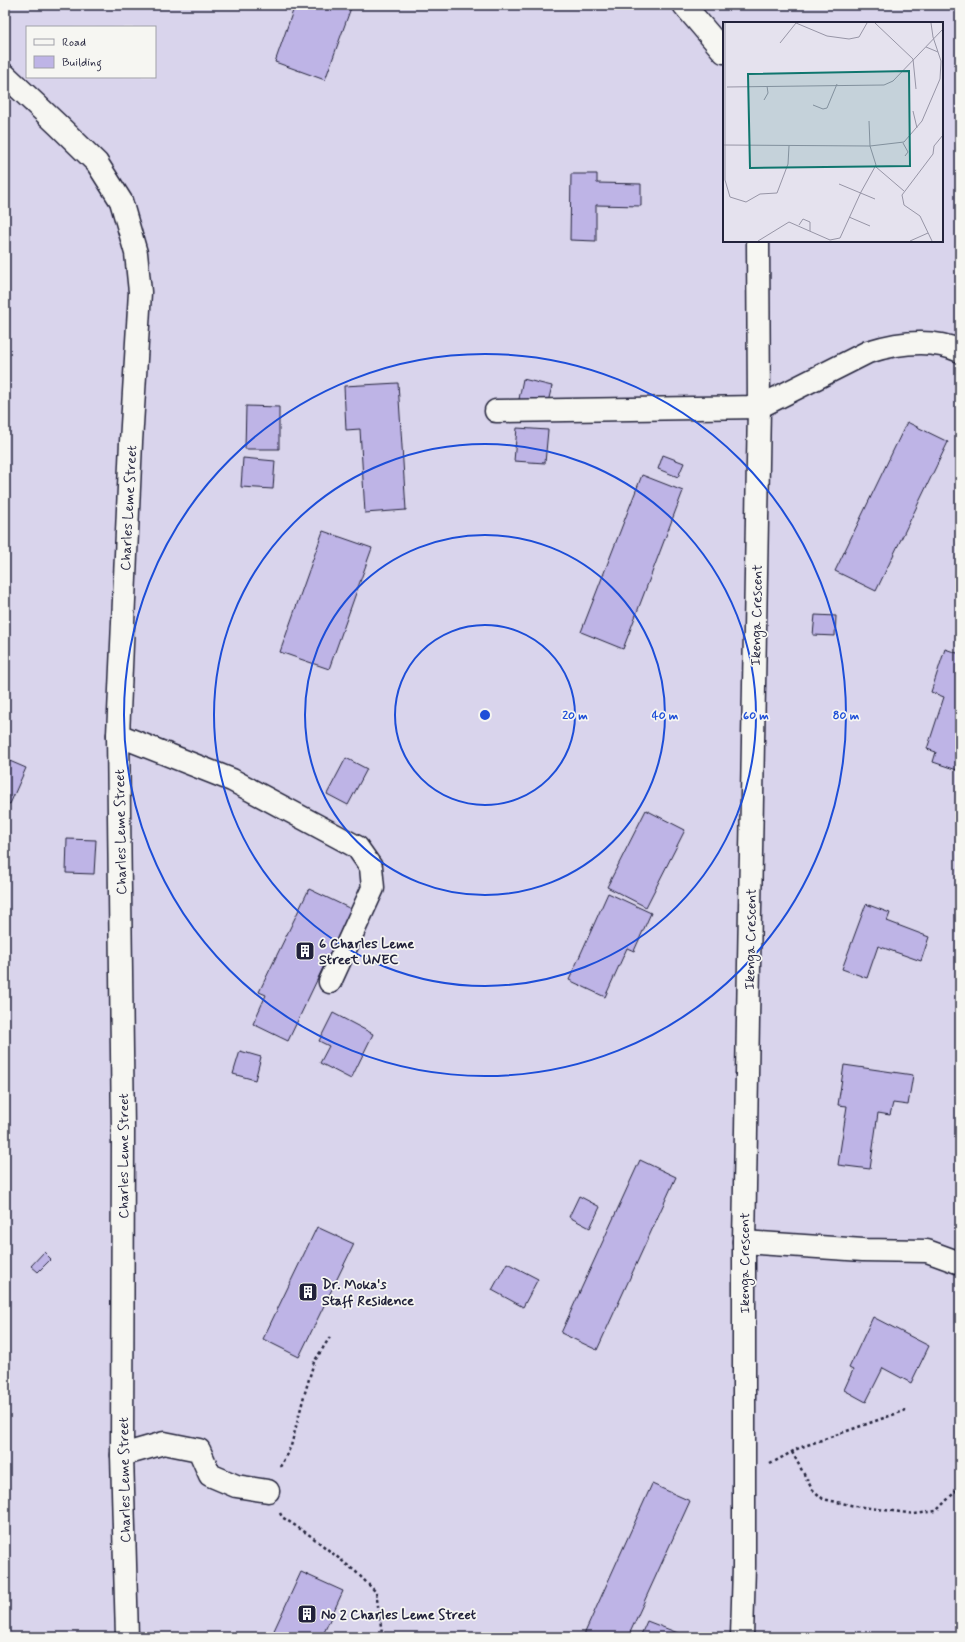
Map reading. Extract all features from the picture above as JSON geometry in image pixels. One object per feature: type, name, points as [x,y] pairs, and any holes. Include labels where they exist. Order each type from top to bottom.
[{"type":"street","points":[[684,5],[723,51]]},
{"type":"street","name":"Charles Leme Street","points":[[5,76],[97,163],[121,201],[136,253],[140,292],[131,442],[118,735],[123,1131],[122,1455],[127,1637]]},
{"type":"street","name":"Ikenga Crescent","points":[[742,1637],[744,1242],[759,407],[758,242]]},
{"type":"street","points":[[496,411],[759,407],[868,352],[887,346],[925,343],[950,346],[960,351]]},
{"type":"street","points":[[118,735],[232,780],[357,847],[371,867],[373,888],[330,982]]},
{"type":"street","points":[[744,1242],[862,1250],[927,1251],[960,1263]]},
{"type":"street","points":[[122,1455],[164,1443],[199,1450],[210,1475],[236,1486],[268,1490]]},
{"type":"path","points":[[330,1337],[314,1362],[291,1446],[268,1490],[282,1517],[311,1536],[356,1572],[376,1592],[382,1633],[368,1637]]},
{"type":"path","points":[[744,1478],[799,1448],[909,1409]]},
{"type":"path","points":[[792,1452],[812,1489],[823,1499],[855,1506],[915,1514],[936,1511],[957,1490],[960,1470]]},
{"type":"shaded area","points":[[5,5],[960,5],[960,1637],[5,1637]]},
{"type":"building","points":[[295,5],[352,5],[325,80],[275,62]]},
{"type":"building","points":[[5,133],[10,135],[5,146]]},
{"type":"building","points":[[571,174],[597,174],[597,183],[641,184],[641,206],[596,205],[596,241],[570,240]]},
{"type":"building","points":[[523,379],[552,386],[547,406],[519,399]]},
{"type":"building","points":[[398,383],[406,510],[365,513],[360,429],[346,430],[344,386]]},
{"type":"building","points":[[246,406],[279,407],[279,449],[245,449]]},
{"type":"building","points":[[907,422],[948,442],[876,591],[835,571]]},
{"type":"building","points":[[517,428],[548,430],[545,463],[514,461]]},
{"type":"building","points":[[663,455],[684,463],[678,477],[658,469]]},
{"type":"building","points":[[243,458],[275,461],[273,489],[241,487]]},
{"type":"building","points":[[642,475],[683,491],[623,649],[581,632]]},
{"type":"building","points":[[323,531],[372,548],[329,669],[280,652]]},
{"type":"building","points":[[815,615],[836,616],[835,636],[813,635]]},
{"type":"building","points":[[945,649],[960,654],[960,771],[933,762],[936,752],[927,749],[944,697],[931,692]]},
{"type":"building","points":[[346,758],[367,769],[348,805],[327,794]]},
{"type":"building","points":[[5,759],[26,768],[10,804],[5,802]]},
{"type":"building","points":[[646,810],[685,830],[646,907],[607,887]]},
{"type":"building","points":[[67,839],[96,840],[94,874],[66,873]]},
{"type":"building","name":"6 Charles Leme Street UNEC","points":[[309,889],[351,909],[288,1041],[253,1024],[266,995],[259,992]]},
{"type":"building","points":[[608,893],[651,913],[634,951],[627,948],[605,997],[569,980]]},
{"type":"building","points":[[866,904],[890,913],[887,921],[929,937],[921,961],[878,946],[867,978],[842,969]]},
{"type":"building","points":[[333,1013],[373,1034],[351,1079],[320,1063],[329,1046],[319,1041]]},
{"type":"building","points":[[240,1051],[261,1057],[255,1080],[233,1074]]},
{"type":"building","points":[[844,1065],[913,1075],[908,1105],[893,1103],[890,1115],[878,1113],[870,1169],[838,1165],[847,1106],[838,1105]]},
{"type":"building","points":[[640,1160],[676,1177],[597,1350],[561,1333]]},
{"type":"building","points":[[579,1196],[600,1207],[590,1228],[569,1217]]},
{"type":"building","name":"Dr. Moka's Staff Residence","points":[[317,1227],[354,1244],[299,1357],[263,1339]]},
{"type":"building","points":[[44,1252],[51,1259],[38,1272],[31,1266]]},
{"type":"building","points":[[507,1263],[538,1279],[523,1307],[492,1290]]},
{"type":"building","points":[[873,1317],[929,1346],[911,1383],[883,1368],[866,1402],[844,1390],[853,1370],[849,1368]]},
{"type":"building","points":[[652,1484],[690,1501],[628,1637],[583,1637]]},
{"type":"building","name":"No 2 Charles Leme Street","points":[[301,1572],[343,1591],[322,1637],[271,1637]]},
{"type":"building","points":[[647,1621],[678,1633],[677,1637],[640,1637]]},
{"type":"place","name":"6 Charles Leme Street UNEC","points":[[305,951]]},
{"type":"place","name":"Dr. Moka's Staff Residence","points":[[308,1292]]},
{"type":"place","name":"No 2 Charles Leme Street","points":[[307,1614]]}]
